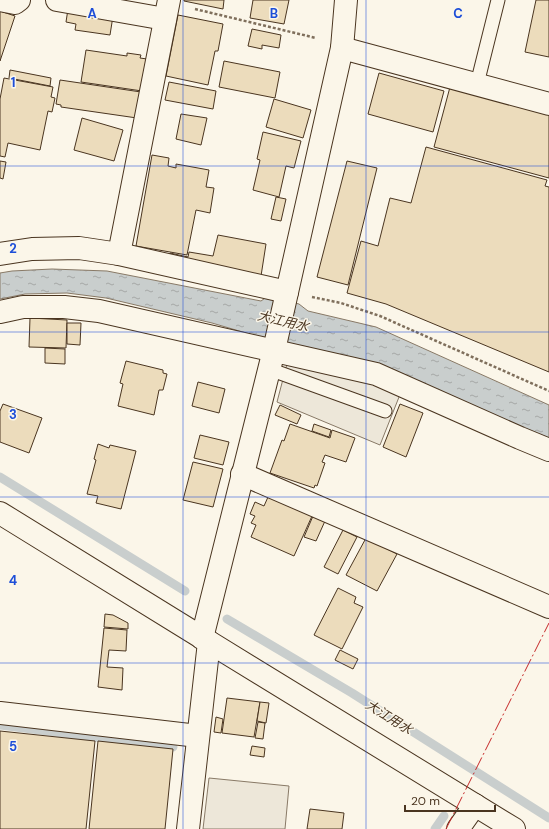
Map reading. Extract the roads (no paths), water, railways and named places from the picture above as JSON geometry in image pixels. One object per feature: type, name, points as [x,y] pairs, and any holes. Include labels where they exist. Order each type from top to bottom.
[{"type":"street","points":[[0,0],[15,4],[19,0]]},
{"type":"street","points":[[57,0],[168,7],[119,254]]},
{"type":"street","points":[[188,829],[198,736],[205,640],[242,474],[273,354],[342,48],[346,0]]},
{"type":"street","points":[[342,48],[549,104]]},
{"type":"street","points":[[0,254],[32,249],[78,248],[119,254],[286,295]]},
{"type":"street","points":[[0,312],[23,307],[64,307],[99,311],[273,354],[376,374],[549,450]]},
{"type":"street","points":[[242,474],[549,607]]},
{"type":"street","points":[[0,513],[514,829]]},
{"type":"street","points":[[0,713],[198,736]]},
{"type":"street","points":[[458,829],[475,805]]},
{"type":"lane","points":[[477,84],[498,0]]},
{"type":"lane","points":[[273,354],[385,411]]},
{"type":"water","points":[[52,269],[107,271],[261,301],[268,296],[299,304],[308,311],[376,327],[549,405],[549,442],[280,343],[212,323],[106,298],[67,293],[25,294],[0,299],[0,273]]},
{"type":"waterway","name":"大江用水","points":[[0,477],[185,591]]},
{"type":"waterway","name":"大江用水","points":[[227,619],[352,693],[549,818]]},
{"type":"waterway","points":[[0,725],[173,747]]},
{"type":"waterway","points":[[435,829],[444,816]]}]
